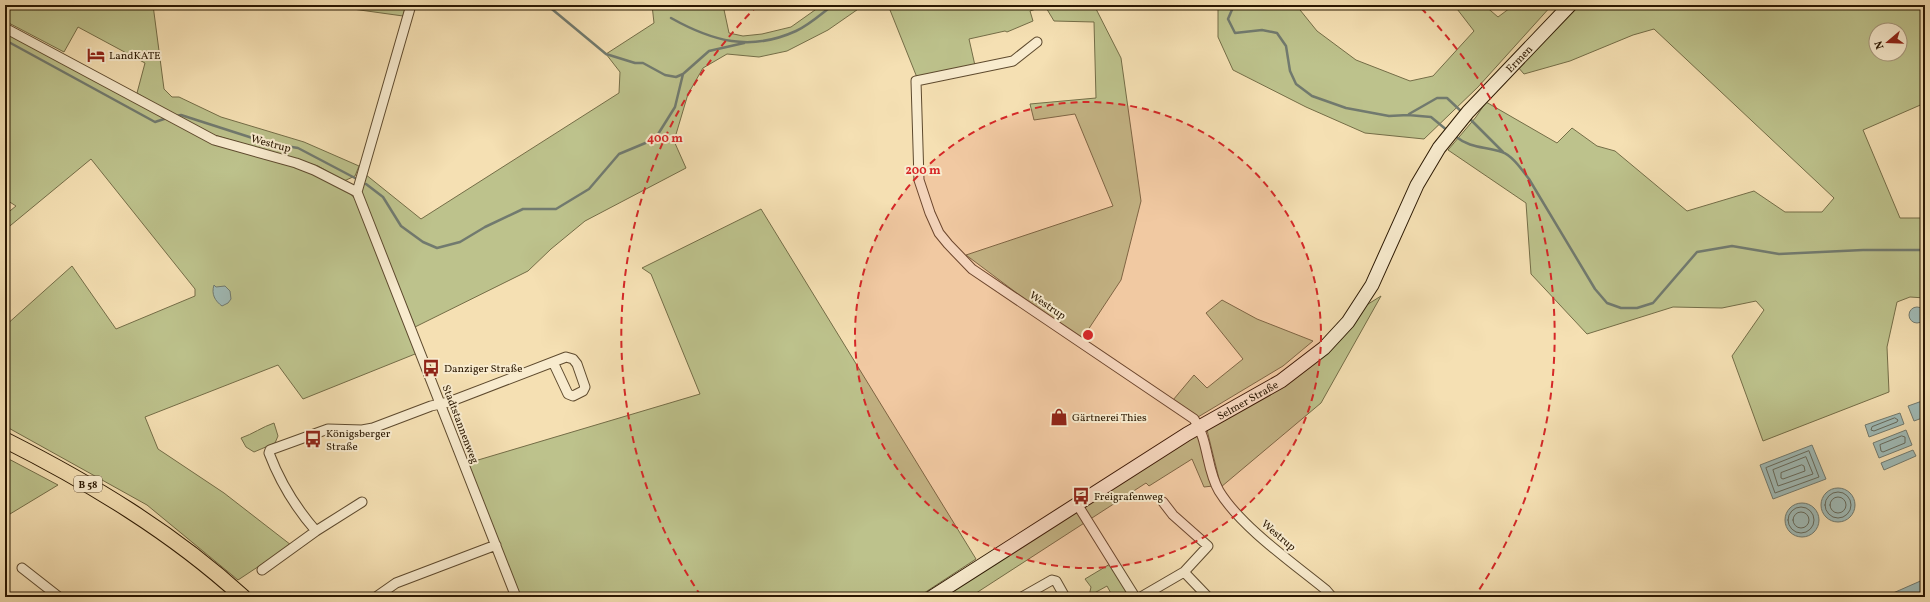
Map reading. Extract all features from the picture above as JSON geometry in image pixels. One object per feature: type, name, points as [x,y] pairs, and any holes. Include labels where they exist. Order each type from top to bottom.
[{"type":"main road","name":"Ermen","points":[[1466,114],[1570,5]]},
{"type":"main road","name":"Selmer Straße","points":[[932,597],[1199,427],[1269,388],[1296,371],[1324,348],[1348,322],[1372,286],[1418,185],[1445,139],[1466,114]]},
{"type":"main road","name":"B 58","points":[[5,440],[61,468],[125,507],[200,560],[243,597]]},
{"type":"street","points":[[357,192],[411,5]]},
{"type":"street","name":"Westrup","points":[[5,28],[214,140],[296,162],[357,192]]},
{"type":"street","name":"Westrup","points":[[1037,42],[1014,61],[916,81],[919,180],[930,214],[939,233],[972,269],[1194,419],[1199,427],[1206,448],[1214,481],[1226,501],[1258,534],[1326,590],[1332,597]]},
{"type":"street","name":"Stadtstannenweg","points":[[357,192],[516,597]]},
{"type":"street","points":[[316,532],[294,505],[277,474],[269,453],[270,450],[328,429],[362,430],[373,428],[441,403],[449,402],[553,362]]},
{"type":"street","points":[[262,570],[362,502]]},
{"type":"street","points":[[1141,597],[1184,572],[1208,546],[1173,515],[1163,502]]},
{"type":"street","points":[[1077,504],[1135,597]]},
{"type":"street","points":[[376,597],[396,583],[496,545]]},
{"type":"street","points":[[22,568],[59,597]]},
{"type":"street","points":[[1184,572],[1208,597]]},
{"type":"street","points":[[1022,597],[1052,580],[1056,582],[1065,597]]},
{"type":"green space","points":[[5,5],[153,5],[164,89],[172,97],[179,97],[221,117],[304,142],[359,166],[355,176],[344,181],[318,166],[214,135],[172,115],[137,93],[145,63],[78,27],[64,52],[5,21]]},
{"type":"green space","points":[[324,5],[406,5],[403,16]]},
{"type":"green space","points":[[652,5],[723,5],[729,33],[743,36],[762,34],[791,27],[822,5],[864,5],[828,30],[787,51],[759,57],[727,54],[703,68],[688,94],[674,141],[686,168],[585,221],[551,249],[528,271],[415,327],[361,193],[365,174],[421,219],[619,93],[620,72],[606,54],[654,23]]},
{"type":"green space","points":[[888,5],[1094,5],[1121,58],[1141,201],[1121,280],[1082,339],[1026,300],[966,255],[1113,206],[1075,114],[1034,120],[1030,104],[1096,98],[1094,22],[1054,21],[1045,6],[1030,11],[1033,21],[1007,32],[1005,31],[969,39],[976,70],[918,80]]},
{"type":"green space","points":[[1218,5],[1296,5],[1317,31],[1356,60],[1410,81],[1433,76],[1474,31],[1454,5],[1484,5],[1498,17],[1514,5],[1552,5],[1478,87],[1424,139],[1365,133],[1306,107],[1233,70],[1218,37]]},
{"type":"green space","points":[[1577,5],[1925,5],[1925,103],[1863,130],[1900,218],[1925,218],[1925,298],[1910,297],[1897,302],[1887,347],[1889,392],[1763,441],[1732,356],[1764,310],[1756,301],[1722,308],[1673,307],[1587,334],[1531,274],[1526,203],[1448,150],[1476,117],[1486,102],[1557,143],[1572,128],[1597,146],[1615,151],[1687,211],[1754,191],[1785,212],[1822,212],[1834,198],[1654,29],[1633,35],[1570,61],[1524,74],[1517,66]]},
{"type":"green space","points":[[5,33],[170,121],[313,172],[348,191],[355,199],[420,352],[303,399],[278,365],[145,417],[158,449],[224,493],[291,545],[238,580],[147,505],[5,426],[5,326],[72,266],[116,329],[195,296],[195,289],[91,159],[5,230],[5,215],[16,206],[5,199]]},
{"type":"green space","points":[[761,209],[976,559],[918,597],[520,597],[468,463],[700,394],[651,274],[642,268]]},
{"type":"green space","points":[[1381,296],[1321,403],[1221,487],[1206,426],[1258,399],[1365,306]]},
{"type":"green space","points":[[1222,300],[1257,319],[1313,341],[1283,366],[1198,417],[1173,400],[1194,375],[1207,388],[1243,359],[1206,313]]},
{"type":"green space","points":[[274,423],[278,436],[275,443],[254,452],[246,447],[241,438]]},
{"type":"green space","points":[[1199,431],[1213,486],[1204,487],[1192,459],[1149,486],[1146,483],[970,597],[940,597]]},
{"type":"green space","points":[[5,457],[58,485],[5,517]]},
{"type":"green space","points":[[1110,564],[1126,590],[1126,597],[1113,597],[1107,586],[1089,596],[1091,587],[1085,579]]},
{"type":"water","points":[[214,285],[216,287],[225,286],[230,291],[231,299],[228,303],[222,306],[217,302],[213,294]]},
{"type":"water","points":[[1914,307],[1920,307],[1925,312],[1923,321],[1920,323],[1914,323],[1909,318],[1909,312]]},
{"type":"water","points":[[1925,400],[1925,417],[1914,421],[1908,406]]},
{"type":"water","points":[[1900,413],[1904,424],[1869,437],[1865,425]]},
{"type":"water","points":[[1906,430],[1912,445],[1879,458],[1873,443]]},
{"type":"water","points":[[1812,445],[1826,479],[1773,499],[1760,465]]},
{"type":"water","points":[[1913,450],[1916,456],[1884,470],[1881,463]]},
{"type":"water","points":[[1838,488],[1850,493],[1855,505],[1850,517],[1838,522],[1826,517],[1821,505],[1826,493]]},
{"type":"water","points":[[1799,503],[1805,503],[1809,504],[1816,510],[1819,520],[1818,527],[1812,534],[1805,537],[1799,537],[1795,536],[1788,530],[1785,523],[1785,517],[1786,513],[1792,506]]},
{"type":"water","points":[[1925,579],[1925,597],[1884,597]]},
{"type":"waterway","points":[[547,5],[606,54],[635,63],[643,63],[665,75],[676,77],[683,74]]},
{"type":"waterway","points":[[671,18],[701,33],[716,38],[747,42],[763,41],[801,29],[833,5]]},
{"type":"waterway","points":[[1234,5],[1228,19],[1235,33],[1262,30],[1277,33],[1286,46],[1290,71],[1296,84],[1312,96],[1346,108],[1389,116],[1408,115],[1431,117],[1448,131]]},
{"type":"waterway","points":[[5,40],[155,122],[167,118]]},
{"type":"waterway","points":[[366,184],[383,197],[401,226],[423,242],[437,248],[460,242],[485,227],[523,209],[556,209],[589,189],[619,154],[655,139],[675,107],[683,74],[709,51],[744,43]]},
{"type":"waterway","points":[[1409,114],[1437,98],[1447,98],[1463,113]]},
{"type":"waterway","points":[[176,116],[181,115],[268,143],[298,148],[355,178]]},
{"type":"waterway","points":[[1468,117],[1503,152]]},
{"type":"waterway","points":[[1455,136],[1472,145],[1502,152],[1514,160],[1529,179],[1595,289],[1607,303],[1621,308],[1637,308],[1653,303],[1697,252],[1732,246],[1779,254],[1863,250],[1925,250]]},
{"type":"place","name":"LandKATE","points":[[96,55]]},
{"type":"place","name":"Danziger Straße","points":[[431,368]]},
{"type":"place","name":"Gärtnerei Thies","points":[[1059,417]]},
{"type":"place","name":"Königsberger Straße","points":[[313,439]]},
{"type":"place","name":"Freigrafenweg","points":[[1081,496]]}]
